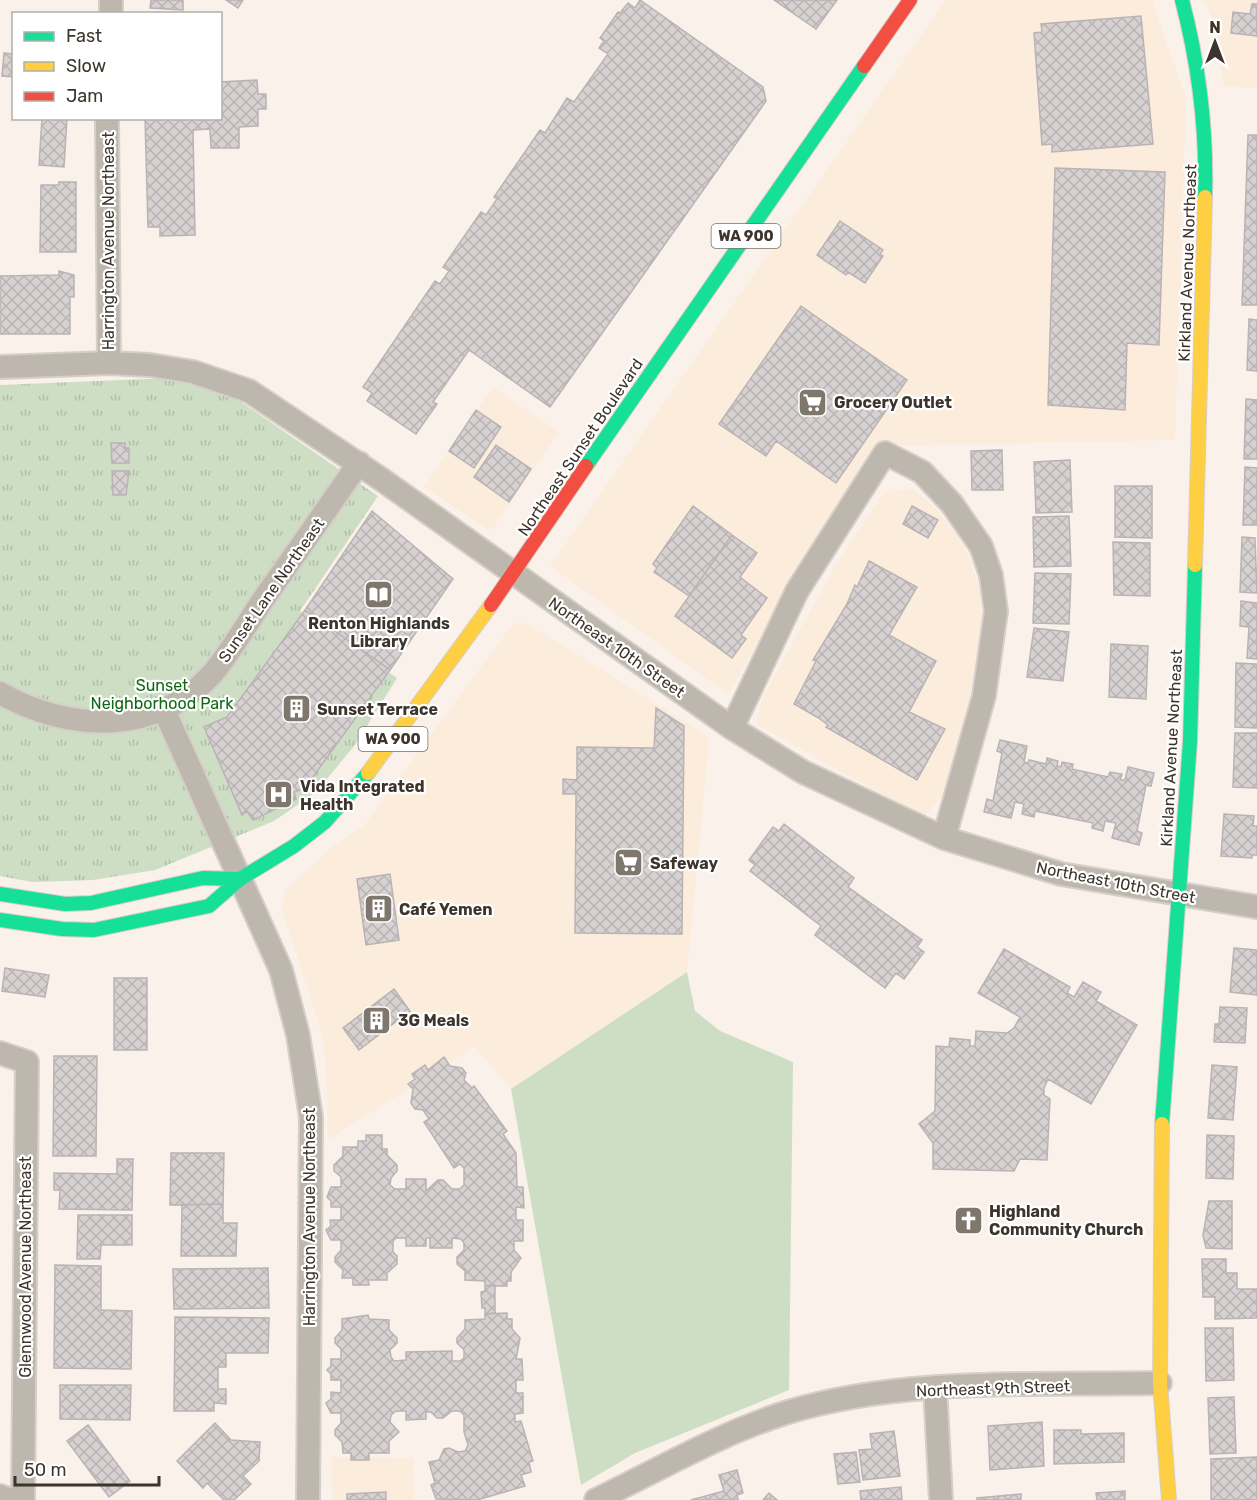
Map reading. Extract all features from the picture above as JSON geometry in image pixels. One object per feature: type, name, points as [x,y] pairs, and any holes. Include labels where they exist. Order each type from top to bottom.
[{"type":"main road","name":"Northeast Sunset Boulevard","points":[[0,920],[62,929],[94,930],[209,906],[240,879],[294,846],[317,828],[360,784],[513,574],[910,0]]},
{"type":"main road","name":"Kirkland Avenue Northeast","points":[[1169,1500],[1160,1383],[1161,1143],[1190,742],[1206,153],[1202,88],[1194,41],[1182,0]]},
{"type":"main road","points":[[0,894],[65,904],[91,903],[203,878],[240,879]]},
{"type":"main road","points":[[0,907],[42,910],[65,904]]},
{"type":"street","name":"Harrington Avenue Northeast","points":[[107,120],[109,363]]},
{"type":"street","name":"Northeast 10th Street","points":[[0,367],[109,363],[150,365],[221,380],[249,391],[359,463],[732,728],[803,772],[944,838],[1061,874],[1180,896],[1257,907]]},
{"type":"street","points":[[732,728],[797,591],[885,453],[922,472],[952,504],[981,546],[991,575],[996,611],[984,696],[944,838]]},
{"type":"street","name":"Sunset Lane Northeast","points":[[0,693],[34,711],[68,719],[106,722],[142,718],[164,710],[212,673],[359,463]]},
{"type":"street","name":"Harrington Avenue Northeast","points":[[164,710],[281,970],[298,1035],[311,1116],[308,1500]]},
{"type":"street","name":"Glennwood Avenue Northeast","points":[[0,1053],[27,1062],[23,1500]]},
{"type":"street","name":"Northeast 9th Street","points":[[596,1500],[739,1429],[788,1412],[846,1399],[935,1387],[1160,1383]]},
{"type":"street","points":[[935,1387],[941,1500]]},
{"type":"street","points":[[0,1496],[11,1500]]},
{"type":"shaded area","points":[[946,0],[1152,0],[1186,99],[1175,440],[884,446],[815,542],[728,694],[550,566]]},
{"type":"shaded area","points":[[1203,0],[1257,0],[1257,88],[1224,86],[1211,15]]},
{"type":"shaded area","points":[[493,387],[559,432],[493,528],[487,529],[424,487]]},
{"type":"shaded area","points":[[912,489],[934,506],[958,536],[971,561],[980,592],[983,626],[976,668],[947,792],[923,817],[756,724],[762,699],[834,568],[884,492]]},
{"type":"shaded area","points":[[526,623],[705,734],[709,742],[687,972],[511,1089],[475,1046],[329,1139],[324,1041],[282,908],[285,890],[334,846],[364,826],[513,624]]},
{"type":"shaded area","points":[[332,1457],[413,1458],[414,1500],[333,1500]]},
{"type":"green space","name":"Sunset Neighborhood Park","points":[[170,378],[201,383],[234,397],[378,496],[300,611],[397,678],[355,745],[316,792],[274,821],[155,870],[93,880],[32,882],[0,876],[0,385]]},
{"type":"green space","points":[[687,972],[695,1011],[720,1031],[793,1062],[789,1390],[635,1453],[581,1485],[511,1089]]},
{"type":"building","points":[[151,0],[183,0],[183,10],[150,8]]},
{"type":"building","points":[[226,0],[243,0],[238,8]]},
{"type":"building","points":[[640,0],[763,87],[766,101],[550,407],[469,350],[433,402],[437,404],[416,434],[367,401],[372,393],[363,387],[435,281],[440,284],[449,271],[443,267],[481,212],[486,215],[497,199],[494,197],[540,130],[545,133],[567,98],[574,102],[608,54],[599,48],[604,41],[600,38],[618,12],[620,13],[628,3],[635,8]]},
{"type":"building","points":[[774,0],[837,0],[816,29]]},
{"type":"building","points":[[1252,4],[1257,4],[1257,36],[1231,33],[1233,12],[1250,14]]},
{"type":"building","points":[[1141,16],[1153,144],[1052,152],[1052,144],[1042,145],[1034,33],[1042,32],[1041,24]]},
{"type":"building","points":[[4,53],[12,54],[12,77],[2,76]]},
{"type":"building","points":[[257,80],[258,94],[266,94],[266,109],[258,109],[258,126],[239,127],[239,148],[211,148],[210,129],[193,130],[195,235],[160,236],[160,227],[148,227],[145,120],[222,120],[222,82]]},
{"type":"building","points":[[42,120],[67,120],[64,167],[39,165]]},
{"type":"building","points":[[1248,135],[1257,135],[1257,305],[1242,305]]},
{"type":"building","points":[[1055,168],[1165,172],[1159,345],[1127,343],[1125,410],[1048,405]]},
{"type":"building","points":[[59,182],[76,182],[76,252],[40,252],[41,185],[59,185]]},
{"type":"building","points":[[840,221],[883,250],[880,254],[883,256],[865,283],[848,272],[846,275],[817,255]]},
{"type":"building","points":[[59,271],[74,275],[74,297],[70,297],[70,334],[0,334],[0,276],[59,275]]},
{"type":"building","name":"Grocery Outlet","points":[[801,306],[907,380],[836,483],[776,441],[766,456],[719,424]]},
{"type":"building","points":[[1249,319],[1257,320],[1257,371],[1247,370]]},
{"type":"building","points":[[1246,399],[1257,400],[1257,459],[1244,459]]},
{"type":"building","points":[[476,410],[501,427],[474,468],[449,451]]},
{"type":"building","points":[[111,443],[125,443],[125,448],[129,448],[129,463],[112,463]]},
{"type":"building","points":[[496,445],[531,469],[509,502],[474,477]]},
{"type":"building","points":[[1002,450],[1003,490],[972,490],[971,451]]},
{"type":"building","points":[[1070,460],[1072,512],[1036,513],[1034,462]]},
{"type":"building","points":[[1245,467],[1257,468],[1257,525],[1243,525]]},
{"type":"building","points":[[112,471],[129,471],[126,495],[113,495]]},
{"type":"building","points":[[1115,486],[1152,486],[1152,538],[1115,537]]},
{"type":"building","points":[[693,506],[732,535],[689,596],[654,572],[657,568],[653,564]]},
{"type":"building","points":[[912,506],[938,520],[928,538],[903,524]]},
{"type":"building","name":"Renton Highlands Library","points":[[372,511],[453,579],[390,670],[305,610]]},
{"type":"building","points":[[1069,516],[1071,566],[1034,567],[1033,517]]},
{"type":"building","points":[[732,535],[757,553],[740,577],[767,598],[741,635],[746,639],[732,658],[675,616]]},
{"type":"building","points":[[1242,537],[1255,538],[1257,593],[1240,592]]},
{"type":"building","points":[[1113,542],[1150,543],[1150,596],[1114,595]]},
{"type":"building","points":[[869,561],[917,587],[889,635],[936,661],[909,712],[945,729],[917,780],[826,727],[828,725],[817,717],[794,704],[816,661],[813,660],[847,604],[855,585],[857,587]]},
{"type":"building","points":[[1035,573],[1071,574],[1069,624],[1033,623]]},
{"type":"building","points":[[1241,601],[1257,603],[1257,659],[1247,658],[1249,627],[1240,626]]},
{"type":"building","name":"Sunset Terrace","points":[[305,610],[390,670],[305,788],[294,792],[296,799],[253,820],[247,811],[242,815],[204,727],[227,717]]},
{"type":"building","points":[[1034,628],[1069,632],[1063,681],[1027,677]]},
{"type":"building","points":[[1111,644],[1148,646],[1146,699],[1109,697]]},
{"type":"building","points":[[1236,663],[1257,664],[1257,728],[1235,727]]},
{"type":"building","name":"Safeway","points":[[656,708],[684,726],[682,934],[575,933],[576,794],[563,794],[563,779],[577,780],[577,747],[654,748]]},
{"type":"building","points":[[1235,733],[1257,733],[1257,788],[1233,787]]},
{"type":"building","points":[[1000,740],[1027,746],[1024,762],[1028,763],[1029,760],[1046,764],[1047,758],[1058,761],[1057,766],[1061,767],[1062,762],[1073,764],[1072,769],[1108,777],[1110,772],[1122,774],[1120,780],[1125,780],[1128,767],[1154,773],[1151,786],[1146,785],[1137,831],[1142,833],[1139,845],[1112,838],[1116,823],[1105,821],[1103,831],[1092,828],[1093,823],[1035,811],[1034,817],[1022,814],[1024,804],[1015,802],[1011,818],[984,812],[987,799],[993,801],[1002,753],[997,751]]},
{"type":"building","points":[[1224,814],[1254,816],[1253,826],[1257,826],[1257,855],[1252,855],[1252,858],[1221,856]]},
{"type":"building","points":[[784,824],[854,878],[848,887],[922,940],[917,947],[924,952],[904,979],[896,973],[885,988],[815,935],[821,926],[750,871],[755,865],[749,860],[773,827],[779,831]]},
{"type":"building","name":"Café Yemen","points":[[390,874],[399,940],[366,945],[357,879]]},
{"type":"building","points":[[1234,948],[1257,950],[1257,995],[1230,992]]},
{"type":"building","points":[[1004,949],[1070,987],[1067,993],[1074,997],[1083,982],[1101,992],[1096,1001],[1137,1025],[1091,1104],[1048,1079],[1044,1088],[1044,1095],[1050,1099],[1047,1160],[1020,1159],[1014,1171],[933,1169],[933,1143],[919,1124],[935,1111],[936,1046],[949,1047],[950,1038],[970,1040],[970,1046],[975,1046],[976,1031],[1007,1033],[1014,1028],[1020,1017],[978,993]]},
{"type":"building","points":[[5,968],[49,975],[45,997],[2,991]]},
{"type":"building","points":[[114,978],[147,978],[147,1050],[114,1050]]},
{"type":"building","name":"3G Meals","points":[[394,989],[410,1011],[359,1050],[343,1028]]},
{"type":"building","points":[[1220,1007],[1247,1008],[1245,1043],[1214,1042],[1215,1024],[1219,1024]]},
{"type":"building","points":[[54,1056],[97,1056],[96,1156],[53,1156]]},
{"type":"building","points":[[444,1057],[450,1066],[462,1068],[466,1073],[464,1080],[472,1088],[474,1086],[507,1131],[503,1134],[516,1153],[517,1187],[523,1187],[524,1208],[516,1207],[516,1220],[523,1220],[523,1241],[514,1241],[514,1250],[521,1258],[511,1272],[511,1281],[507,1281],[507,1286],[485,1286],[485,1281],[465,1280],[465,1271],[457,1264],[457,1257],[464,1250],[464,1243],[461,1239],[452,1238],[452,1248],[430,1248],[430,1238],[426,1238],[426,1246],[406,1246],[406,1238],[396,1238],[393,1241],[393,1252],[397,1256],[397,1264],[387,1273],[387,1280],[368,1280],[369,1285],[353,1285],[353,1278],[342,1278],[343,1270],[335,1262],[335,1257],[341,1250],[341,1240],[331,1240],[326,1230],[331,1226],[330,1220],[341,1220],[341,1207],[331,1207],[331,1201],[327,1197],[331,1187],[341,1187],[341,1177],[334,1171],[334,1165],[343,1156],[343,1147],[358,1147],[358,1141],[366,1141],[366,1135],[382,1135],[382,1149],[387,1149],[387,1155],[397,1165],[397,1171],[391,1178],[390,1185],[395,1189],[406,1189],[406,1179],[426,1179],[426,1191],[438,1180],[443,1180],[452,1189],[460,1189],[464,1185],[464,1168],[460,1164],[454,1168],[424,1122],[429,1119],[423,1110],[415,1109],[411,1103],[413,1089],[408,1084],[415,1079],[412,1074],[425,1065],[428,1070]]},
{"type":"building","points":[[1212,1065],[1237,1067],[1233,1120],[1208,1118]]},
{"type":"building","points":[[1207,1135],[1234,1136],[1233,1179],[1206,1178]]},
{"type":"building","points":[[171,1153],[224,1153],[223,1204],[170,1205]]},
{"type":"building","points":[[117,1159],[133,1159],[132,1210],[59,1209],[60,1190],[54,1190],[54,1173],[117,1174]]},
{"type":"building","points":[[1209,1201],[1232,1201],[1232,1249],[1206,1248],[1203,1235]]},
{"type":"building","points":[[223,1204],[223,1223],[237,1223],[236,1256],[181,1256],[182,1205]]},
{"type":"building","points":[[78,1215],[132,1215],[132,1245],[101,1245],[100,1259],[77,1259]]},
{"type":"building","points":[[1202,1259],[1226,1259],[1226,1273],[1237,1273],[1237,1289],[1257,1289],[1257,1318],[1215,1319],[1215,1297],[1203,1297]]},
{"type":"building","points":[[55,1265],[101,1266],[101,1310],[132,1311],[131,1369],[54,1368]]},
{"type":"building","points":[[268,1268],[269,1308],[174,1309],[173,1269]]},
{"type":"building","points":[[495,1285],[495,1313],[485,1314],[485,1308],[482,1308],[481,1292],[485,1291],[485,1286]]},
{"type":"building","points":[[507,1313],[507,1319],[512,1319],[512,1329],[520,1338],[516,1359],[522,1359],[523,1380],[516,1380],[516,1393],[523,1393],[523,1413],[515,1414],[515,1422],[521,1421],[533,1461],[529,1462],[531,1472],[521,1475],[525,1486],[477,1500],[436,1499],[431,1485],[435,1483],[429,1462],[439,1460],[444,1449],[465,1451],[468,1445],[464,1432],[464,1415],[460,1411],[452,1411],[443,1418],[437,1418],[431,1412],[426,1412],[426,1419],[406,1420],[406,1411],[396,1411],[391,1415],[390,1422],[399,1432],[389,1441],[389,1453],[369,1453],[369,1460],[351,1460],[351,1453],[343,1453],[342,1442],[335,1435],[335,1430],[341,1423],[341,1413],[331,1413],[326,1403],[331,1399],[331,1392],[341,1393],[341,1380],[331,1380],[331,1374],[327,1370],[331,1366],[331,1359],[341,1359],[341,1349],[335,1343],[335,1338],[342,1330],[342,1319],[368,1315],[369,1319],[389,1320],[389,1330],[397,1338],[397,1343],[390,1350],[394,1361],[406,1360],[406,1352],[452,1351],[452,1361],[460,1361],[464,1358],[464,1350],[457,1343],[457,1338],[465,1329],[465,1320],[485,1319],[485,1314]]},
{"type":"building","points":[[175,1317],[269,1318],[268,1353],[226,1353],[226,1367],[218,1367],[218,1389],[226,1389],[226,1404],[214,1403],[214,1411],[174,1411]]},
{"type":"building","points":[[1205,1328],[1233,1328],[1234,1380],[1206,1381]]},
{"type":"building","points":[[60,1385],[131,1385],[130,1420],[60,1419]]},
{"type":"building","points":[[1234,1397],[1236,1453],[1210,1454],[1208,1398]]},
{"type":"building","points":[[1042,1422],[1044,1466],[990,1470],[988,1426]]},
{"type":"building","points":[[215,1423],[231,1440],[260,1442],[259,1461],[243,1476],[251,1484],[234,1500],[224,1500],[207,1483],[203,1488],[177,1461]]},
{"type":"building","points":[[88,1425],[130,1481],[109,1497],[67,1441]]},
{"type":"building","points":[[1054,1430],[1081,1430],[1081,1434],[1124,1433],[1124,1462],[1054,1464]]},
{"type":"building","points":[[894,1431],[900,1476],[863,1480],[859,1450],[872,1449],[870,1434]]},
{"type":"building","points":[[856,1452],[860,1482],[838,1484],[834,1454]]},
{"type":"building","points":[[1257,1457],[1257,1500],[1211,1500],[1211,1459]]},
{"type":"building","points":[[737,1470],[743,1493],[737,1495],[738,1500],[691,1500],[724,1491],[719,1475]]},
{"type":"building","points":[[901,1487],[902,1500],[861,1500],[860,1491]]},
{"type":"building","points":[[1125,1491],[1125,1500],[1097,1500],[1096,1493]]},
{"type":"building","points":[[386,1492],[386,1500],[347,1500],[347,1494]]},
{"type":"building","points":[[769,1493],[777,1500],[763,1500]]},
{"type":"building","points":[[1021,1494],[1021,1500],[977,1500],[977,1498]]},
{"type":"traffic: fast","points":[[1182,0],[1201,98],[1205,147],[1205,197]]},
{"type":"traffic: fast","points":[[586,466],[864,66]]},
{"type":"traffic: fast","points":[[1162,1124],[1190,742],[1195,565]]},
{"type":"traffic: fast","points":[[0,920],[62,929],[94,930],[209,906],[240,879],[294,846],[325,822],[368,773]]},
{"type":"traffic: fast","points":[[0,894],[65,904],[91,903],[203,878],[240,879]]},
{"type":"traffic: slow","points":[[1195,565],[1205,197]]},
{"type":"traffic: slow","points":[[368,773],[491,605]]},
{"type":"traffic: slow","points":[[1162,1124],[1160,1383],[1169,1500]]},
{"type":"traffic: jam","points":[[864,66],[910,0]]},
{"type":"traffic: jam","points":[[491,605],[586,466]]},
{"type":"place","name":"Grocery Outlet","points":[[813,402]]},
{"type":"place","name":"Renton Highlands Library","points":[[379,595]]},
{"type":"place","name":"Sunset Terrace","points":[[296,709]]},
{"type":"place","name":"Vida Integrated Health","points":[[279,795]]},
{"type":"place","name":"Safeway","points":[[629,863]]},
{"type":"place","name":"Café Yemen","points":[[378,909]]},
{"type":"place","name":"3G Meals","points":[[377,1020]]},
{"type":"place","name":"Highland Community Church","points":[[968,1220]]}]
